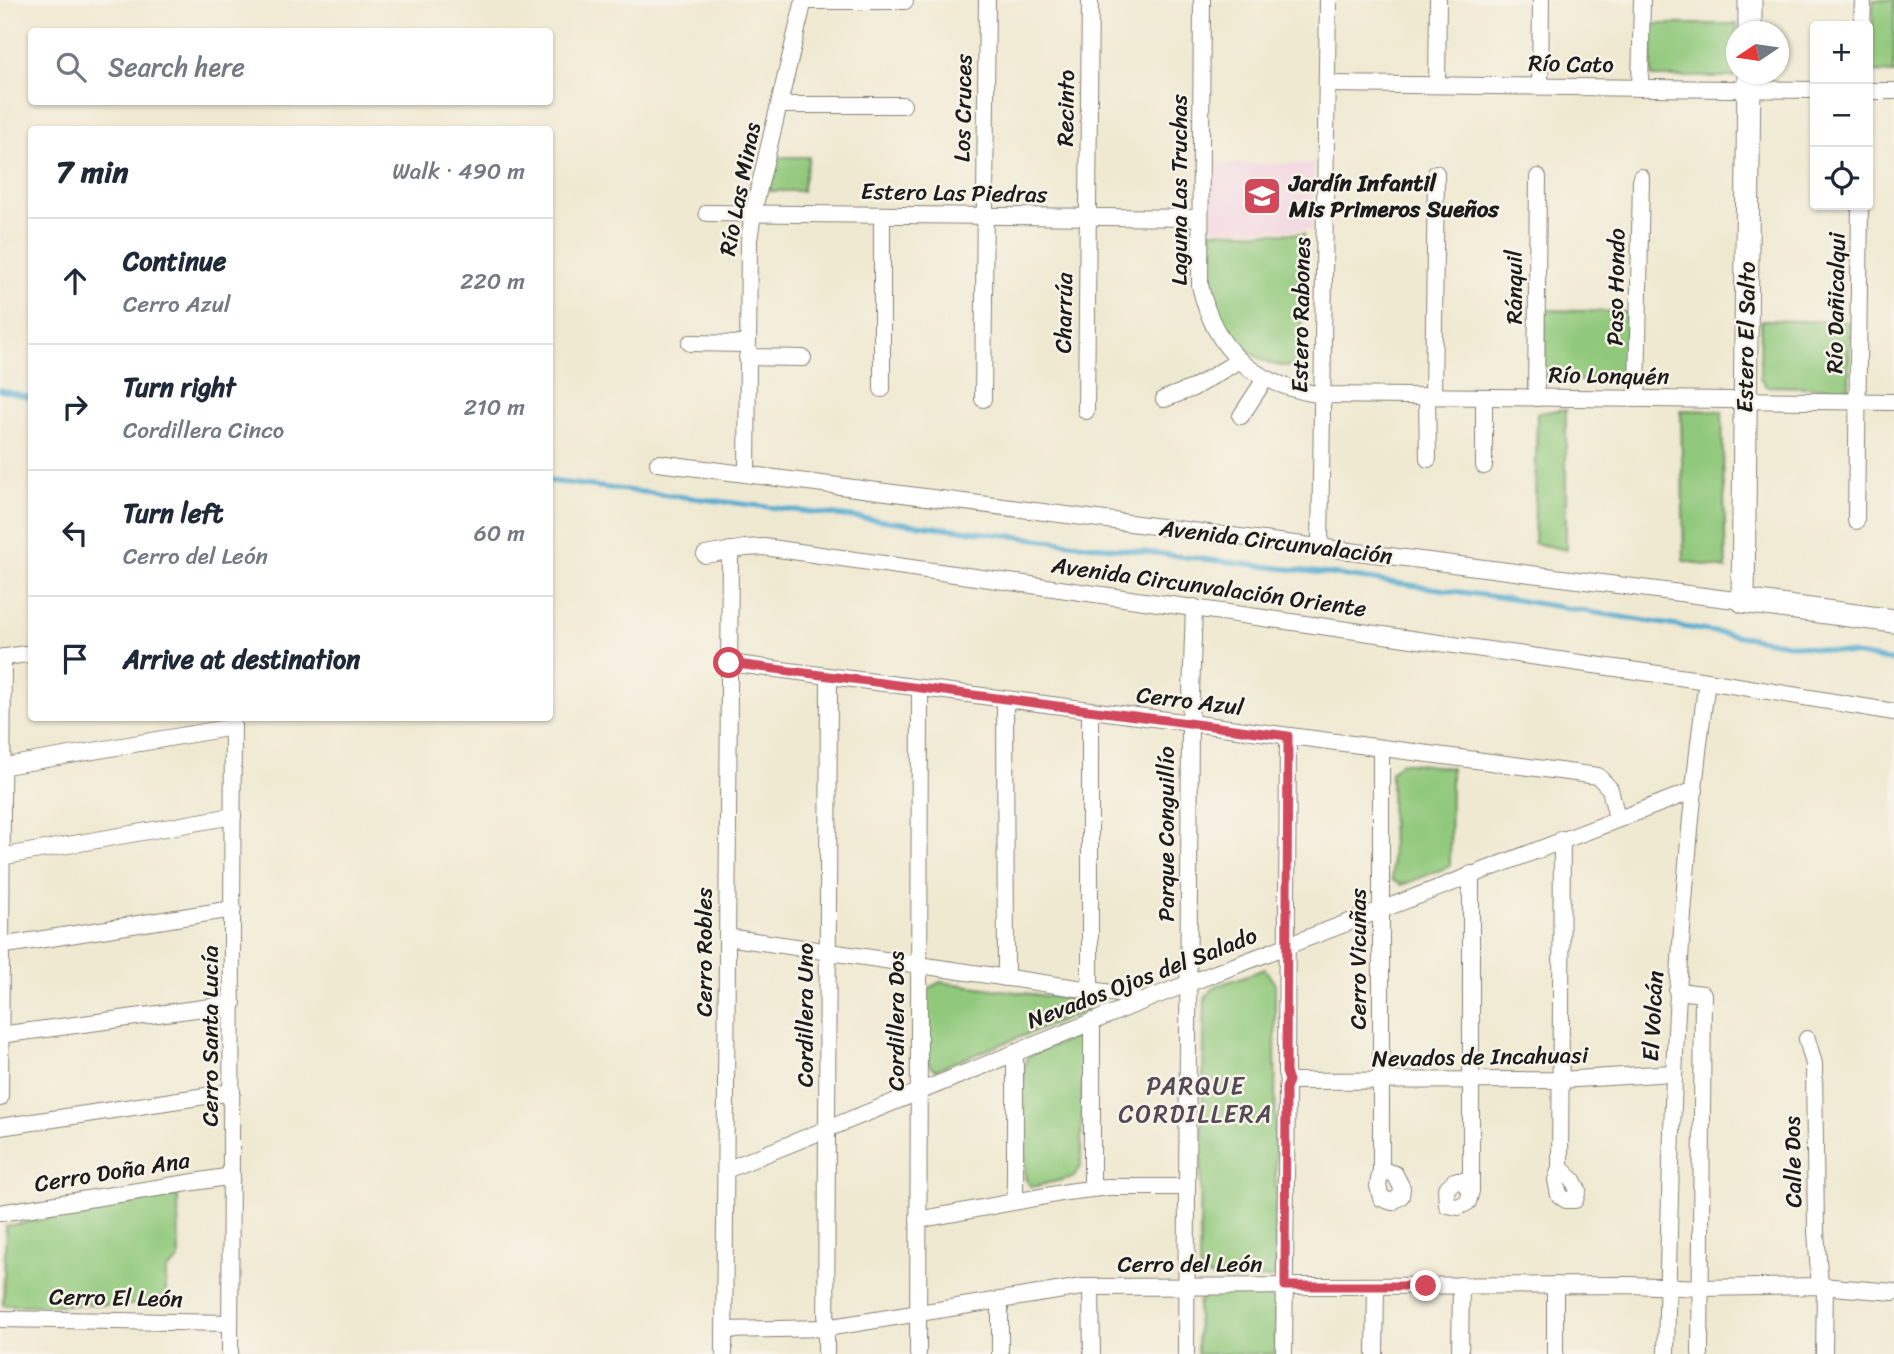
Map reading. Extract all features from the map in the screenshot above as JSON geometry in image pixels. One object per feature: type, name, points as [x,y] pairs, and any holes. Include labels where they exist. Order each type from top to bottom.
[{"type":"street","name":"Los Cruces","points":[[983,399],[987,0]]},
{"type":"street","name":"Recinto","points":[[1088,217],[1090,0]]},
{"type":"street","name":"Laguna Las Truchas","points":[[1202,0],[1199,268],[1203,302],[1219,335],[1238,361],[1265,379],[1292,389],[1323,395]]},
{"type":"street","name":"Estero Rabones","points":[[1320,547],[1328,0]]},
{"type":"street","points":[[1437,85],[1438,0]]},
{"type":"street","points":[[1540,86],[1541,0]]},
{"type":"street","points":[[1640,88],[1642,0]]},
{"type":"street","points":[[1750,0],[1750,21]]},
{"type":"street","points":[[1862,21],[1863,0]]},
{"type":"street","points":[[804,1],[905,1]]},
{"type":"street","name":"Río Las Minas","points":[[747,474],[747,264],[753,213],[804,1]]},
{"type":"street","name":"Río Cato","points":[[1327,84],[1640,88],[1726,82]]},
{"type":"street","name":"Estero El Salto","points":[[1743,601],[1749,84]]},
{"type":"street","name":"Río Cato","points":[[1771,84],[1810,89]]},
{"type":"street","points":[[1873,90],[1894,91]]},
{"type":"street","points":[[779,105],[903,105]]},
{"type":"street","points":[[1428,459],[1436,173]]},
{"type":"street","name":"Ránquil","points":[[1536,398],[1538,177]]},
{"type":"street","name":"Paso Hondo","points":[[1637,399],[1641,177]]},
{"type":"street","name":"Río Dañicalqui","points":[[1856,522],[1860,210]]},
{"type":"street","name":"Estero Las Piedras","points":[[707,213],[1199,218]]},
{"type":"street","points":[[882,215],[882,388]]},
{"type":"street","name":"Charrúa","points":[[1086,411],[1088,217]]},
{"type":"street","points":[[690,343],[803,358]]},
{"type":"street","points":[[1164,399],[1193,388],[1238,361]]},
{"type":"street","points":[[1241,416],[1265,379]]},
{"type":"street","name":"Río Lonquén","points":[[1323,395],[1894,402]]},
{"type":"street","points":[[1484,397],[1484,466]]},
{"type":"street","name":"Avenida Circunvalación","points":[[657,463],[1894,621]]},
{"type":"street","name":"Avenida Circunvalación Oriente","points":[[705,555],[764,547],[1707,681]]},
{"type":"street","name":"Cerro Robles","points":[[724,1354],[730,550]]},
{"type":"street","name":"Parque Conguillío","points":[[1186,1354],[1190,724],[1194,607]]},
{"type":"street","points":[[0,1098],[2,658],[28,654]]},
{"type":"street","name":"Cerro Azul","points":[[729,663],[1598,776],[1610,789],[1617,818]]},
{"type":"street","name":"Cordillera Uno","points":[[826,1354],[829,677]]},
{"type":"street","points":[[1707,681],[1894,712]]},
{"type":"street","name":"El Volcán","points":[[1666,1354],[1676,991],[1707,681]]},
{"type":"street","name":"Cordillera Dos","points":[[918,1354],[920,689]]},
{"type":"street","points":[[1005,700],[1006,978]]},
{"type":"street","points":[[1090,711],[1090,990]]},
{"type":"street","points":[[2,767],[233,722]]},
{"type":"street","name":"Cerro Santa Lucía","points":[[230,1354],[233,722]]},
{"type":"street","points":[[1284,1354],[1286,1088],[1289,1081],[1286,1072],[1288,736]]},
{"type":"street","name":"Cerro Vicuñas","points":[[1381,748],[1381,1170]]},
{"type":"street","name":"Nevados Ojos del Salado","points":[[726,1170],[1188,983],[1695,790]]},
{"type":"street","points":[[1,857],[233,816]]},
{"type":"street","points":[[1560,1168],[1562,839]]},
{"type":"street","points":[[1471,874],[1471,1191]]},
{"type":"street","points":[[0,946],[233,909]]},
{"type":"street","points":[[727,937],[1125,995],[1137,1003]]},
{"type":"street","points":[[1676,991],[1703,994],[1700,1354]]},
{"type":"street","points":[[0,1035],[233,1004]]},
{"type":"street","points":[[1092,1021],[1093,1189]]},
{"type":"street","name":"Calle Dos","points":[[1807,1040],[1814,1064],[1816,1232],[1822,1286],[1824,1354]]},
{"type":"street","points":[[1015,1053],[1015,1201]]},
{"type":"street","name":"Nevados de Incahuasi","points":[[1289,1081],[1560,1080],[1673,1073]]},
{"type":"street","points":[[0,1127],[232,1092]]},
{"type":"street","name":"Cerro Doña Ana","points":[[0,1213],[232,1176]]},
{"type":"street","points":[[918,1220],[1093,1189],[1187,1186]]},
{"type":"street","points":[[1460,1354],[1461,1285]]},
{"type":"street","points":[[1555,1285],[1555,1354]]},
{"type":"street","points":[[1376,1286],[1376,1354]]},
{"type":"street","name":"Cerro del León","points":[[724,1329],[826,1328],[1091,1287],[1822,1286],[1894,1292]]},
{"type":"street","points":[[1091,1287],[1092,1354]]},
{"type":"street","points":[[1000,1300],[1000,1354]]},
{"type":"street","name":"Cerro El León","points":[[0,1319],[230,1323]]},
{"type":"shaded area","name":"Jardín Infantil Mis Primeros Sueños","points":[[1210,164],[1314,164],[1312,230],[1211,228]]},
{"type":"green space","points":[[1873,0],[1894,0],[1894,73],[1873,72]]},
{"type":"green space","points":[[1651,24],[1726,24],[1726,77],[1652,77]]},
{"type":"green space","points":[[776,157],[809,157],[802,191],[769,191]]},
{"type":"green space","points":[[1208,231],[1304,234],[1300,366],[1276,365],[1259,358],[1247,350],[1227,327],[1209,284]]},
{"type":"green space","points":[[1545,310],[1626,312],[1625,381],[1544,380]]},
{"type":"green space","points":[[1761,320],[1850,322],[1849,388],[1766,386],[1760,378]]},
{"type":"green space","points":[[1566,409],[1566,550],[1534,543],[1537,413]]},
{"type":"green space","points":[[1681,410],[1722,411],[1726,569],[1684,561]]},
{"type":"green space","points":[[1401,762],[1451,768],[1450,866],[1402,885],[1392,880],[1391,772]]},
{"type":"green space","points":[[1265,969],[1275,984],[1276,1272],[1272,1278],[1222,1280],[1205,1274],[1199,1267],[1205,997],[1216,986]]},
{"type":"green space","points":[[940,982],[1085,1001],[1087,1011],[935,1070],[927,1062],[927,989]]},
{"type":"green space","points":[[1076,1037],[1083,1042],[1081,1165],[1074,1177],[1031,1187],[1025,1178],[1024,1064],[1028,1056]]},
{"type":"green space","points":[[178,1195],[179,1260],[166,1271],[166,1305],[3,1305],[6,1226]]},
{"type":"green space","points":[[1213,1293],[1260,1293],[1271,1296],[1276,1304],[1275,1354],[1197,1354],[1198,1304],[1201,1298]]},
{"type":"waterway","points":[[0,390],[28,397]]},
{"type":"waterway","points":[[553,481],[1338,575],[1504,598],[1894,661]]},
{"type":"place","name":"Jardín Infantil Mis Primeros Sueños","points":[[1262,196]]},
{"type":"district","name":"PARQUE CORDILLERA","points":[[1196,1100]]},
{"type":"route","points":[[729,663],[1288,736],[1286,1072],[1289,1081],[1286,1088],[1285,1286],[1426,1286]]}]
